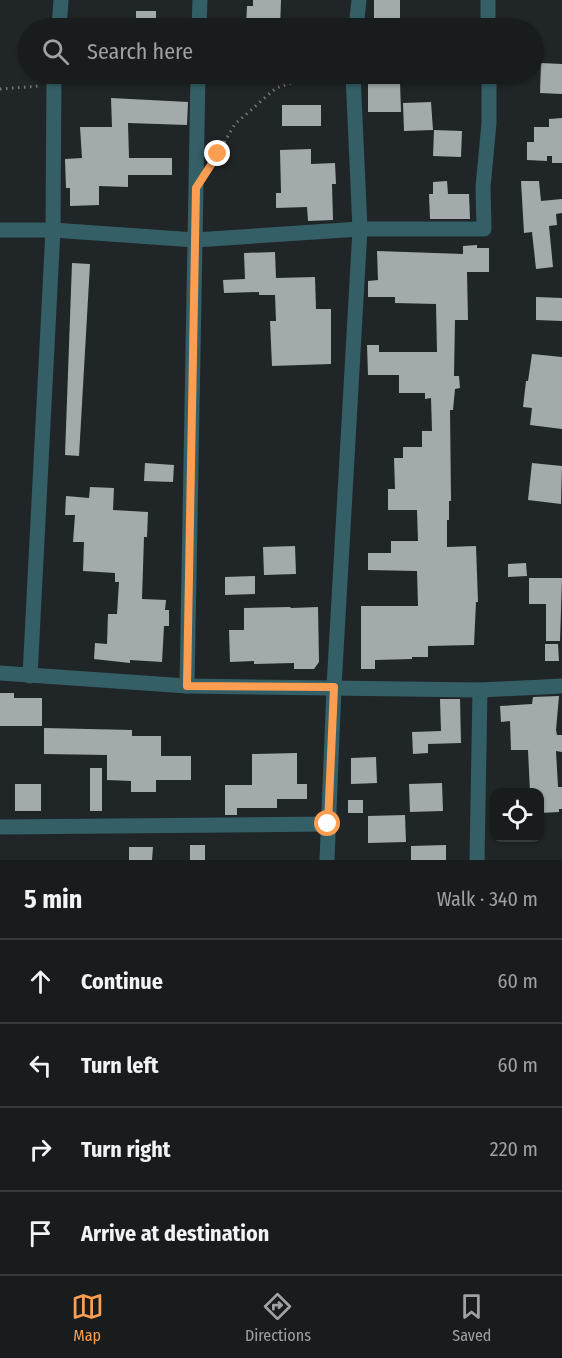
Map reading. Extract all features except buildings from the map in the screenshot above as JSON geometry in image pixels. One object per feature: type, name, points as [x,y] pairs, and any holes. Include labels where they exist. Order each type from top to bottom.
[{"type":"street","points":[[59,18],[61,0]]},
{"type":"street","points":[[199,18],[200,0]]},
{"type":"street","points":[[357,18],[358,0]]},
{"type":"street","points":[[488,0],[488,18]]},
{"type":"street","points":[[30,676],[53,230],[53,84]]},
{"type":"street","points":[[187,686],[198,84]]},
{"type":"street","points":[[327,860],[334,687],[360,229],[353,84]]},
{"type":"street","points":[[0,230],[53,230],[195,240],[360,229],[484,229],[483,187],[489,123],[489,84]]},
{"type":"street","points":[[0,673],[187,686],[480,690],[562,686]]},
{"type":"street","points":[[477,860],[480,690]]},
{"type":"street","points":[[0,827],[328,824]]},
{"type":"path","points":[[0,89],[26,84]]},
{"type":"path","points":[[196,188],[236,124],[276,88],[288,84]]},
{"type":"route","points":[[218,154],[196,188],[187,686],[334,687],[328,824]]}]
